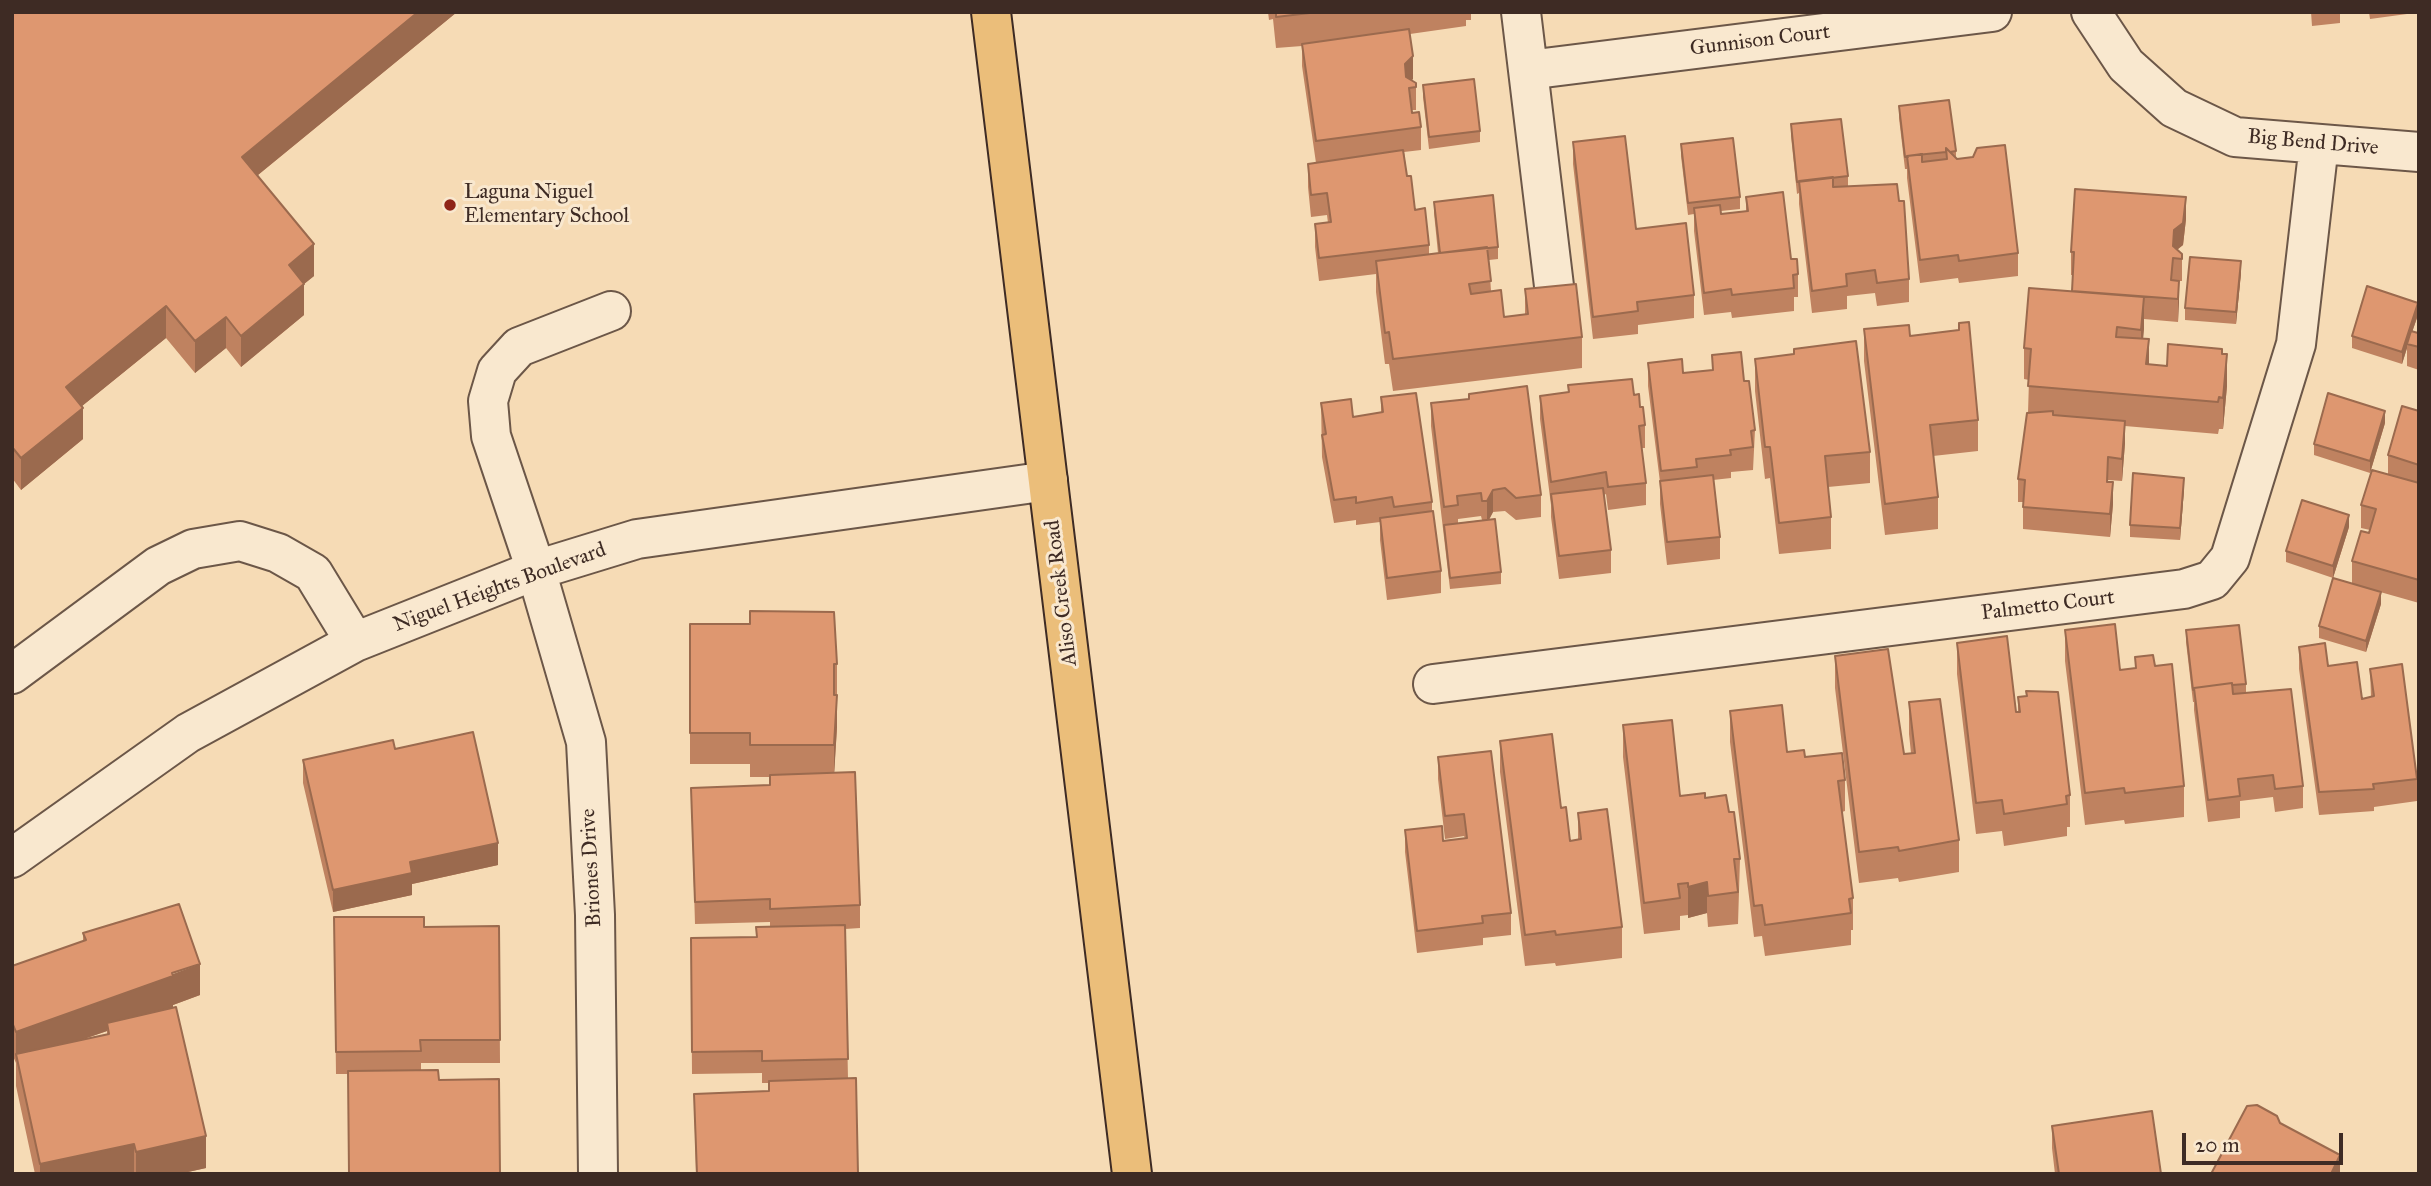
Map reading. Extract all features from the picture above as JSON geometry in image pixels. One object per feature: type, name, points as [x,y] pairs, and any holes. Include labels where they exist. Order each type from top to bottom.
[{"type":"main road","name":"Aliso Creek Road","points":[[991,12],[1132,1174]]},
{"type":"street","points":[[1521,12],[1554,286]]},
{"type":"street","name":"Gunnison Court","points":[[1528,70],[1992,12]]},
{"type":"street","name":"Big Bend Drive","points":[[2091,12],[2126,65],[2174,108],[2235,137],[2419,152]]},
{"type":"street","name":"Palmetto Court","points":[[1433,684],[2184,589],[2212,580],[2230,558],[2296,344],[2319,145]]},
{"type":"street","name":"Briones Drive","points":[[598,1174],[596,915],[586,742],[536,570],[491,436],[488,401],[496,371],[519,347],[611,312]]},
{"type":"street","name":"Niguel Heights Boulevard","points":[[12,858],[188,733],[355,642],[536,570],[637,539],[1048,481]]},
{"type":"street","points":[[12,674],[158,566],[193,549],[240,541],[278,552],[313,573],[355,642]]},
{"type":"building","points":[[12,12],[418,12],[242,157],[314,244],[289,265],[304,284],[241,336],[226,317],[195,341],[166,306],[66,387],[83,408],[21,458],[12,447]]},
{"type":"building","points":[[1276,12],[1318,12],[1276,17]]},
{"type":"building","points":[[1409,29],[1413,56],[1405,64],[1406,77],[1416,83],[1416,87],[1409,88],[1412,113],[1419,112],[1421,127],[1316,141],[1302,44]]},
{"type":"building","points":[[1474,79],[1480,131],[1429,137],[1423,85]]},
{"type":"building","points":[[1949,100],[1956,151],[1950,152],[1946,148],[1946,152],[1905,157],[1899,106]]},
{"type":"building","points":[[1841,119],[1848,176],[1797,182],[1791,124]]},
{"type":"building","points":[[1625,136],[1636,229],[1686,223],[1694,295],[1637,302],[1638,311],[1593,317],[1573,142]]},
{"type":"building","points":[[1733,138],[1740,197],[1688,203],[1681,144]]},
{"type":"building","points":[[2005,145],[2018,253],[1959,261],[1958,255],[1920,260],[1907,156],[1922,154],[1922,162],[1947,159],[1946,148],[1957,159],[1973,157],[1977,148]]},
{"type":"building","points":[[1403,150],[1407,176],[1411,176],[1415,210],[1425,208],[1429,245],[1319,258],[1315,224],[1331,222],[1327,193],[1311,195],[1308,164]]},
{"type":"building","points":[[1833,177],[1833,187],[1897,184],[1899,201],[1904,201],[1909,279],[1877,283],[1875,270],[1846,274],[1847,286],[1812,291],[1799,181]]},
{"type":"building","points":[[2075,189],[2186,197],[2183,223],[2174,230],[2173,246],[2182,254],[2182,259],[2173,258],[2171,280],[2179,281],[2178,299],[2072,291],[2074,252],[2071,252]]},
{"type":"building","points":[[1783,192],[1791,259],[1797,259],[1798,274],[1793,275],[1794,288],[1732,295],[1731,289],[1704,293],[1694,208],[1720,205],[1721,214],[1748,211],[1746,197]]},
{"type":"building","points":[[1493,195],[1498,247],[1440,253],[1434,202]]},
{"type":"building","points":[[1487,247],[1491,281],[1469,284],[1471,294],[1501,290],[1504,317],[1528,314],[1525,289],[1576,284],[1582,337],[1393,359],[1389,332],[1385,333],[1376,261]]},
{"type":"building","points":[[2190,257],[2241,261],[2236,312],[2185,308]]},
{"type":"building","points":[[2367,286],[2418,303],[2402,352],[2352,336]]},
{"type":"building","points":[[2029,288],[2144,297],[2141,330],[2117,327],[2116,337],[2149,339],[2146,364],[2167,366],[2168,344],[2222,349],[2222,354],[2227,354],[2223,398],[2219,397],[2218,402],[2028,386],[2031,349],[2024,348]]},
{"type":"building","points":[[1969,322],[1978,420],[1930,425],[1938,497],[1885,504],[1864,329],[1909,325],[1910,336],[1959,330],[1959,323]]},
{"type":"building","points":[[2411,331],[2419,331],[2419,347],[2407,344]]},
{"type":"building","points":[[1856,341],[1870,452],[1825,456],[1831,517],[1779,523],[1770,447],[1765,447],[1755,359],[1794,354],[1794,349]]},
{"type":"building","points":[[1741,352],[1744,381],[1749,381],[1755,430],[1751,431],[1753,447],[1730,450],[1731,455],[1696,459],[1697,467],[1661,471],[1648,363],[1682,359],[1683,373],[1713,370],[1712,355]]},
{"type":"building","points":[[1632,379],[1634,395],[1639,394],[1640,407],[1643,407],[1645,425],[1639,426],[1646,483],[1608,487],[1606,472],[1551,482],[1540,396],[1569,392],[1568,385]]},
{"type":"building","points":[[1527,386],[1541,495],[1516,498],[1505,488],[1493,490],[1487,501],[1482,501],[1481,493],[1457,496],[1458,505],[1444,507],[1431,403],[1469,399],[1469,394]]},
{"type":"building","points":[[1416,393],[1432,502],[1394,507],[1392,497],[1356,503],[1356,497],[1334,500],[1322,435],[1326,434],[1321,403],[1351,399],[1353,417],[1383,412],[1381,397]]},
{"type":"building","points":[[2328,393],[2385,411],[2370,461],[2314,444]]},
{"type":"building","points":[[2402,406],[2419,411],[2419,465],[2388,455]]},
{"type":"building","points":[[2053,411],[2053,415],[2125,421],[2122,459],[2108,457],[2107,482],[2113,482],[2110,514],[2023,507],[2025,480],[2018,479],[2027,413]]},
{"type":"building","points":[[2372,470],[2419,483],[2419,580],[2352,561],[2361,531],[2369,533],[2376,509],[2361,505]]},
{"type":"building","points":[[2133,473],[2184,478],[2180,528],[2130,525]]},
{"type":"building","points":[[1713,475],[1720,537],[1667,542],[1660,481]]},
{"type":"building","points":[[1603,488],[1611,550],[1559,556],[1551,494]]},
{"type":"building","points":[[2302,500],[2349,515],[2333,566],[2286,551]]},
{"type":"building","points":[[1433,511],[1441,571],[1387,578],[1380,518]]},
{"type":"building","points":[[1495,519],[1501,572],[1450,578],[1444,525]]},
{"type":"building","points":[[2333,578],[2381,592],[2366,641],[2319,626]]},
{"type":"building","points":[[750,611],[834,612],[837,664],[834,664],[834,695],[837,695],[834,745],[750,745],[750,733],[690,733],[690,624],[750,624]]},
{"type":"building","points":[[2115,624],[2120,670],[2136,668],[2135,657],[2153,655],[2155,666],[2172,664],[2184,786],[2125,793],[2124,788],[2085,793],[2065,630]]},
{"type":"building","points":[[2239,625],[2246,684],[2232,683],[2193,690],[2186,630]]},
{"type":"building","points":[[2007,636],[2016,712],[2020,712],[2018,697],[2027,696],[2026,691],[2058,692],[2070,795],[2066,796],[2067,804],[2004,814],[2002,800],[1976,803],[1957,643]]},
{"type":"building","points":[[2325,643],[2328,666],[2357,662],[2362,699],[2374,696],[2370,669],[2402,664],[2417,779],[2373,784],[2374,789],[2319,792],[2299,647]]},
{"type":"building","points":[[1888,649],[1904,754],[1915,753],[1909,702],[1940,699],[1959,840],[1899,851],[1898,847],[1859,852],[1835,656]]},
{"type":"building","points":[[2232,683],[2233,694],[2291,689],[2303,786],[2275,789],[2273,775],[2238,779],[2240,796],[2208,800],[2194,688]]},
{"type":"building","points":[[1782,705],[1787,752],[1804,750],[1805,757],[1842,753],[1845,780],[1838,781],[1853,898],[1849,899],[1851,913],[1765,925],[1762,905],[1754,906],[1730,711]]},
{"type":"building","points":[[1672,720],[1680,796],[1705,793],[1705,798],[1726,795],[1729,812],[1734,812],[1740,859],[1734,859],[1738,892],[1708,896],[1707,882],[1688,887],[1688,883],[1678,884],[1680,898],[1644,903],[1623,725]]},
{"type":"building","points":[[473,732],[498,843],[410,862],[412,873],[333,890],[303,760],[393,740],[395,749]]},
{"type":"building","points":[[1552,734],[1561,808],[1566,807],[1570,841],[1581,839],[1578,813],[1607,809],[1622,927],[1556,935],[1555,931],[1525,935],[1500,741]]},
{"type":"building","points":[[1491,751],[1511,913],[1482,916],[1483,923],[1417,931],[1405,830],[1442,826],[1443,841],[1467,838],[1464,814],[1445,816],[1438,757]]},
{"type":"building","points":[[855,772],[860,905],[770,909],[770,899],[695,902],[691,788],[770,785],[770,775]]},
{"type":"building","points":[[179,904],[200,964],[16,1032],[12,1022],[12,966],[86,940],[83,933]]},
{"type":"building","points":[[334,917],[424,917],[424,927],[499,926],[500,1040],[420,1040],[421,1051],[336,1052]]},
{"type":"building","points":[[845,925],[848,1059],[762,1061],[762,1051],[692,1052],[691,938],[757,937],[756,927]]},
{"type":"building","points":[[176,1007],[206,1136],[136,1152],[134,1144],[40,1164],[16,1054],[109,1034],[107,1023]]},
{"type":"building","points":[[438,1070],[439,1080],[499,1079],[500,1174],[349,1174],[348,1071]]},
{"type":"building","points":[[856,1078],[858,1174],[697,1174],[694,1094],[769,1091],[769,1081]]},
{"type":"building","points":[[2257,1105],[2277,1116],[2280,1123],[2340,1155],[2331,1174],[2211,1174],[2247,1106]]},
{"type":"building","points":[[2152,1111],[2161,1174],[2059,1174],[2052,1126]]},
{"type":"place","name":"Laguna Niguel Elementary School","points":[[450,205]]}]
